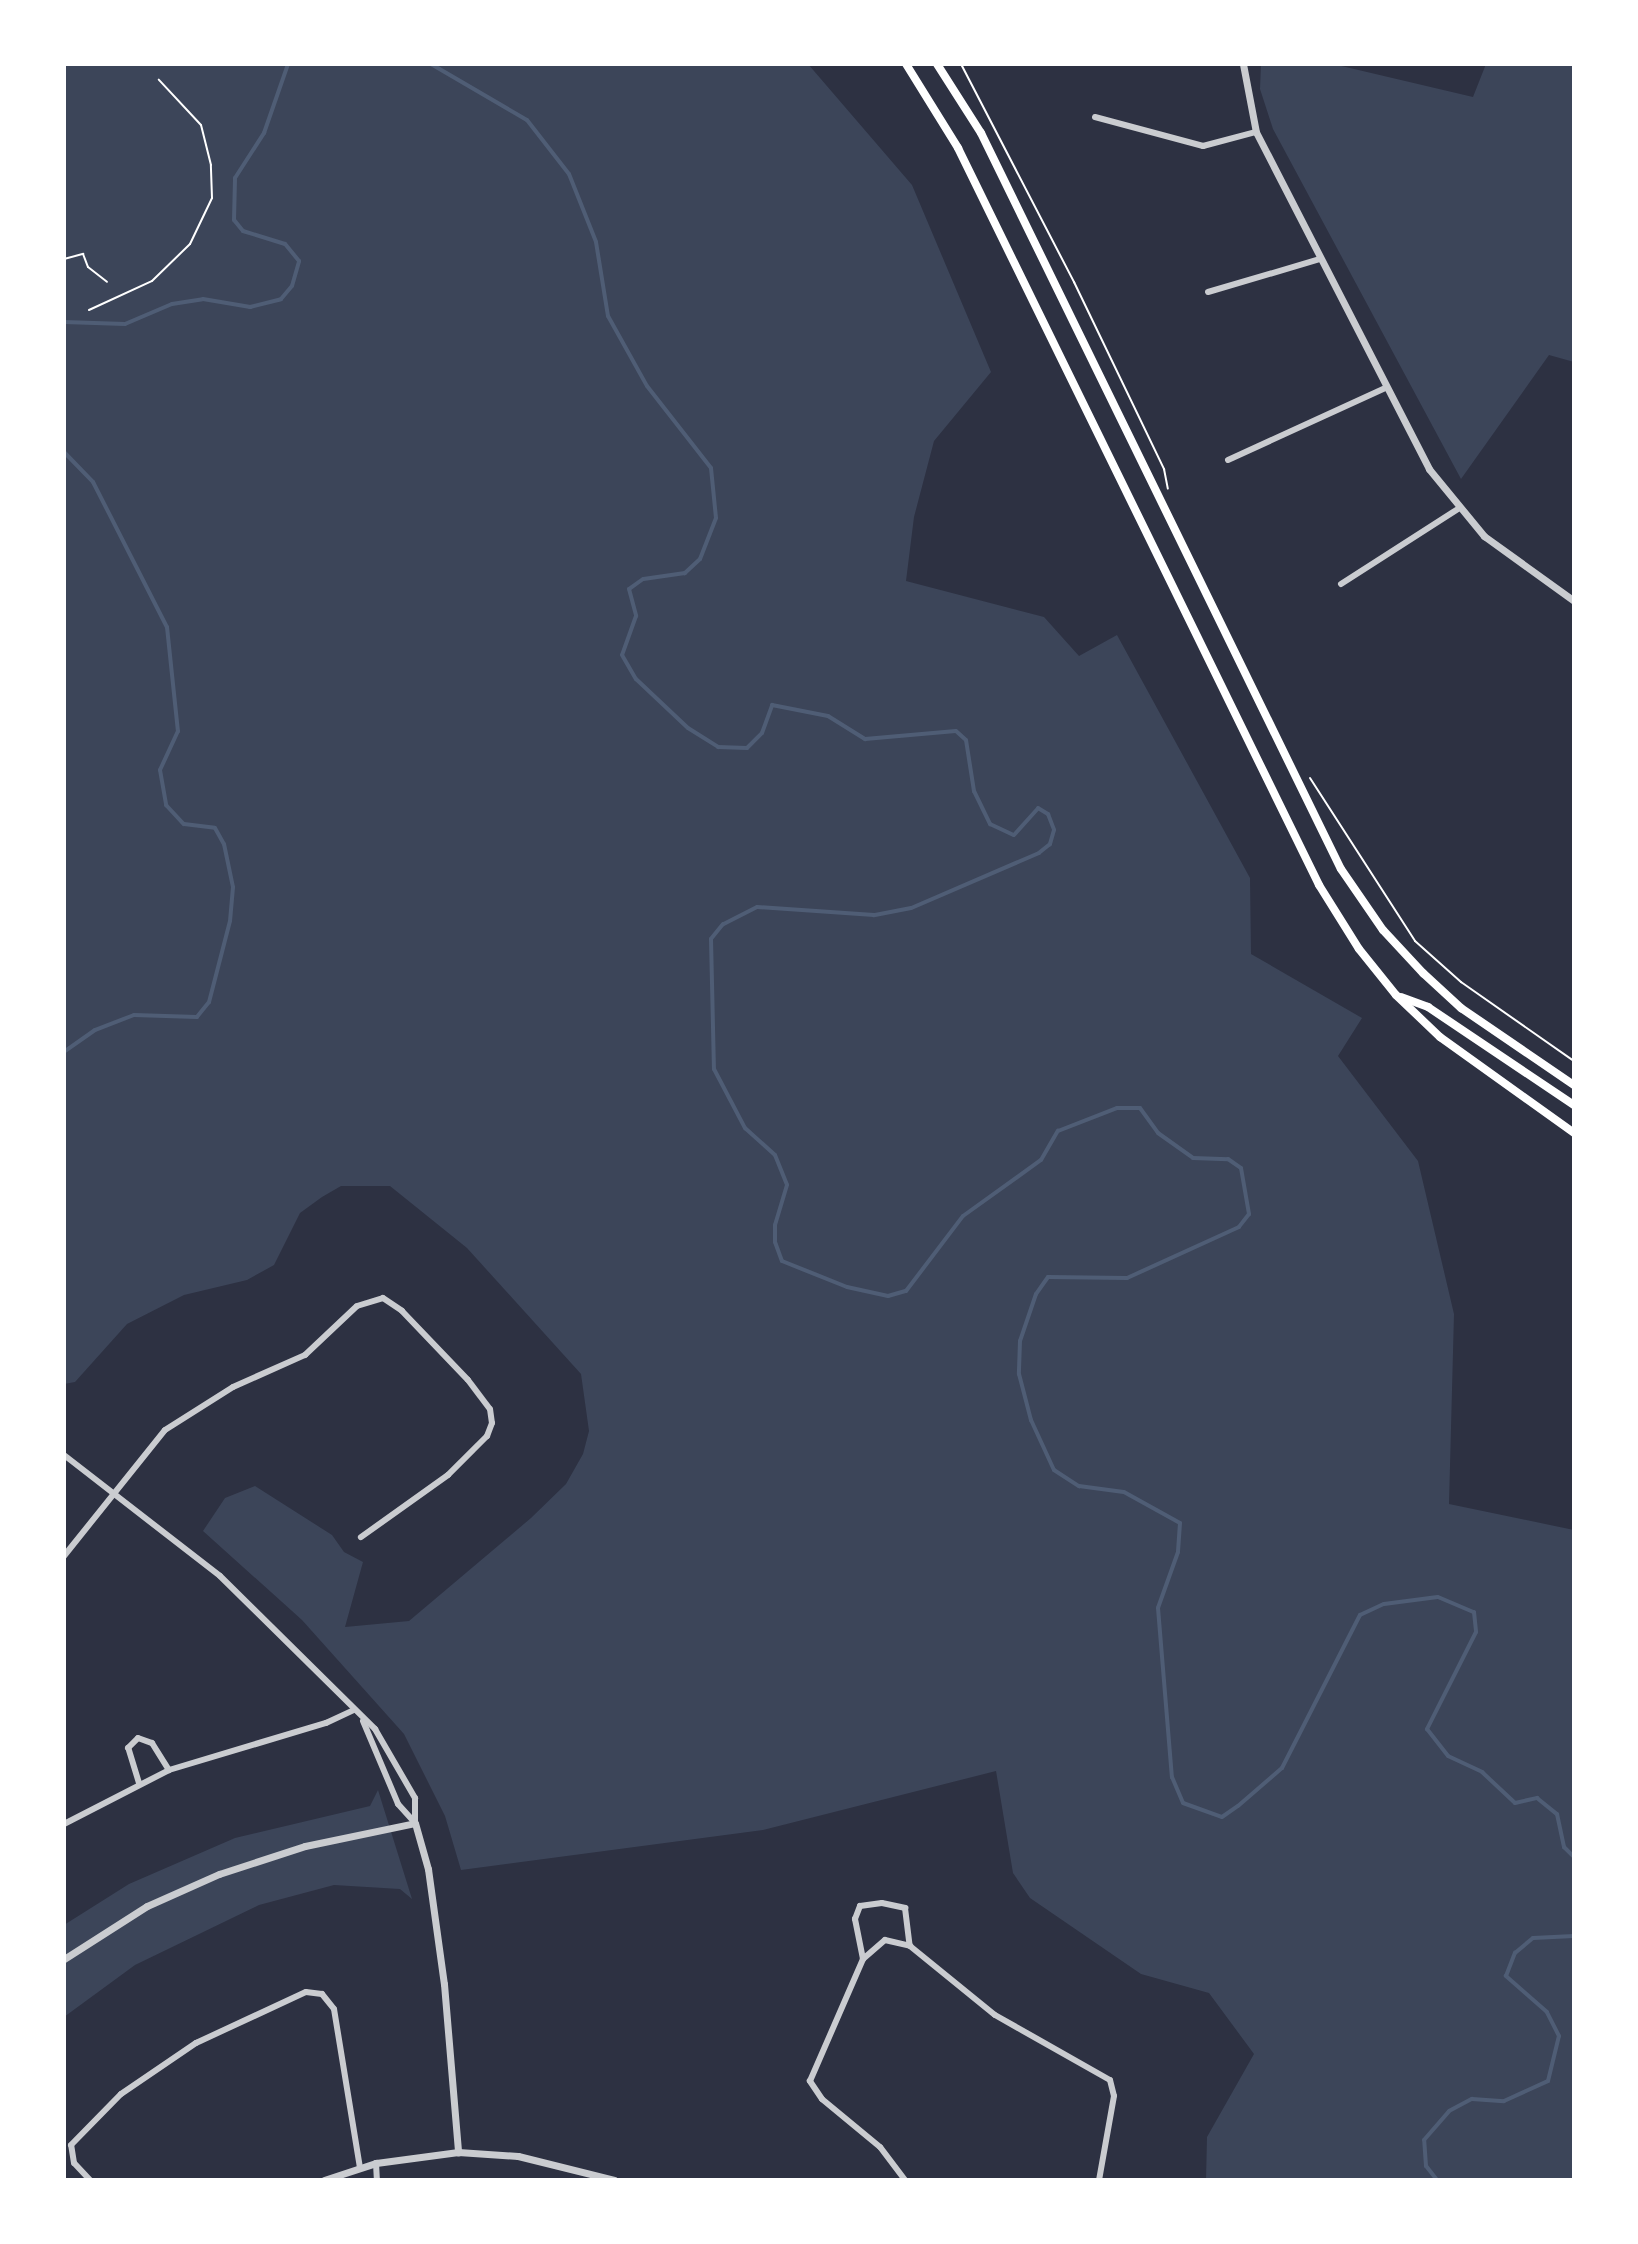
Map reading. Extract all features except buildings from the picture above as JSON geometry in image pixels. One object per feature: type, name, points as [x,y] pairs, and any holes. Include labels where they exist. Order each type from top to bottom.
[{"type":"main road","points":[[906,64],[958,148],[1319,885],[1396,995],[1481,1070],[1574,1133]]},
{"type":"main road","points":[[937,64],[981,133],[1341,869],[1383,930],[1423,973],[1461,1008],[1574,1085]]},
{"type":"main road","points":[[1396,995],[1428,1007],[1574,1105]]},
{"type":"street","points":[[1243,64],[1256,132],[1429,469],[1458,509],[1527,572],[1574,601]]},
{"type":"street","points":[[1095,117],[1203,146],[1256,132]]},
{"type":"street","points":[[1208,292],[1320,259]]},
{"type":"street","points":[[1228,460],[1385,388]]},
{"type":"street","points":[[1341,584],[1458,509]]},
{"type":"street","points":[[64,1556],[113,1490],[178,1419],[233,1387],[284,1367],[329,1336],[357,1306],[383,1298],[402,1311],[468,1380],[490,1409],[492,1423],[487,1436],[448,1475],[361,1537]]},
{"type":"street","points":[[64,1455],[113,1490],[244,1597],[387,1744],[415,1798],[415,1823],[428,1869],[444,1984],[458,2152]]},
{"type":"street","points":[[64,1824],[169,1770],[326,1723],[354,1710]]},
{"type":"street","points":[[363,1721],[398,1804],[415,1823]]},
{"type":"street","points":[[139,1783],[128,1748],[138,1738],[152,1743],[169,1770]]},
{"type":"street","points":[[64,1959],[147,1906],[219,1874],[305,1846],[415,1823]]},
{"type":"street","points":[[863,1959],[855,1919],[860,1906],[882,1903],[905,1908],[910,1946]]},
{"type":"street","points":[[905,2180],[880,2147],[822,2099],[810,2081],[863,1959],[885,1940],[910,1946],[995,2015],[1110,2080],[1114,2096],[1099,2180]]},
{"type":"street","points":[[90,2180],[74,2163],[71,2145],[121,2094],[175,2055],[300,1993],[322,1994],[332,2003],[360,2167]]},
{"type":"street","points":[[324,2180],[339,2178],[376,2163],[458,2152],[518,2156],[614,2180]]},
{"type":"street","points":[[376,2163],[377,2180]]},
{"type":"path","points":[[961,64],[1081,297],[1164,469],[1169,493]]},
{"type":"path","points":[[89,310],[152,281],[190,244],[212,198],[211,165],[201,125],[159,80]]},
{"type":"path","points":[[64,259],[83,254],[88,267],[107,282]]},
{"type":"path","points":[[1304,770],[1415,941],[1461,982],[1574,1061]]},
{"type":"shaded area","points":[[64,64],[808,64],[912,185],[991,372],[934,441],[914,517],[906,581],[1044,617],[1079,656],[1117,635],[1250,878],[1251,954],[1362,1018],[1338,1056],[1418,1161],[1454,1314],[1449,1504],[1574,1530],[1574,2180],[1206,2180],[1207,2137],[1254,2054],[1209,1993],[1141,1974],[1030,1898],[1013,1873],[996,1771],[763,1830],[461,1870],[445,1816],[404,1734],[302,1620],[203,1531],[225,1498],[255,1486],[332,1535],[344,1552],[363,1562],[345,1627],[409,1621],[531,1518],[566,1484],[583,1454],[589,1431],[581,1374],[467,1248],[390,1186],[341,1186],[322,1197],[300,1213],[274,1265],[247,1280],[184,1295],[127,1324],[75,1382],[64,1384]]},
{"type":"shaded area","points":[[1261,64],[1333,64],[1473,97],[1486,64],[1574,64],[1574,362],[1549,355],[1461,479],[1273,129],[1260,89]]},
{"type":"shaded area","points":[[378,1790],[412,1899],[400,1889],[334,1885],[259,1905],[135,1965],[64,2017],[64,1925],[129,1884],[235,1838],[370,1806]]},
{"type":"waterway","points":[[64,322],[125,324],[172,304],[203,299],[250,307],[281,299],[292,286],[299,261],[285,244],[243,231],[234,220],[235,178],[264,133],[288,64]]},
{"type":"waterway","points":[[431,64],[527,120],[569,174],[596,242],[608,316],[647,386],[711,468],[716,518],[700,559],[685,573],[643,579],[629,589],[636,616],[622,655],[636,679],[688,728],[718,747],[747,748],[762,733],[772,705],[828,716],[865,739],[956,731],[966,740],[974,791],[990,824],[1014,835],[1038,808],[1048,814],[1054,830],[1050,844],[1039,853],[911,908],[874,915],[757,907],[723,924],[711,939],[714,1069],[745,1128],[775,1155],[787,1185],[775,1225],[775,1242],[782,1261],[847,1287],[888,1296],[906,1291],[963,1216],[1041,1160],[1058,1131],[1117,1108],[1140,1108],[1158,1133],[1193,1158],[1228,1159],[1241,1168],[1249,1214],[1239,1227],[1127,1278],[1048,1277],[1036,1294],[1020,1341],[1019,1374],[1031,1420],[1054,1470],[1079,1486],[1124,1492],[1180,1523],[1178,1552],[1158,1608],[1172,1777],[1183,1803],[1222,1817],[1238,1806],[1282,1768],[1360,1615],[1384,1604],[1438,1597],[1474,1612],[1476,1632],[1427,1729],[1448,1756],[1482,1772],[1515,1803],[1537,1798],[1557,1814],[1564,1847],[1574,1857]]},
{"type":"waterway","points":[[64,452],[93,482],[167,627],[178,731],[160,770],[166,805],[184,824],[215,828],[224,844],[233,887],[230,921],[209,1002],[197,1017],[134,1015],[95,1030],[64,1052]]},
{"type":"waterway","points":[[1437,2180],[1426,2166],[1424,2140],[1449,2111],[1472,2099],[1504,2101],[1548,2081],[1559,2036],[1547,2012],[1506,1976],[1515,1953],[1533,1938],[1574,1936]]}]
